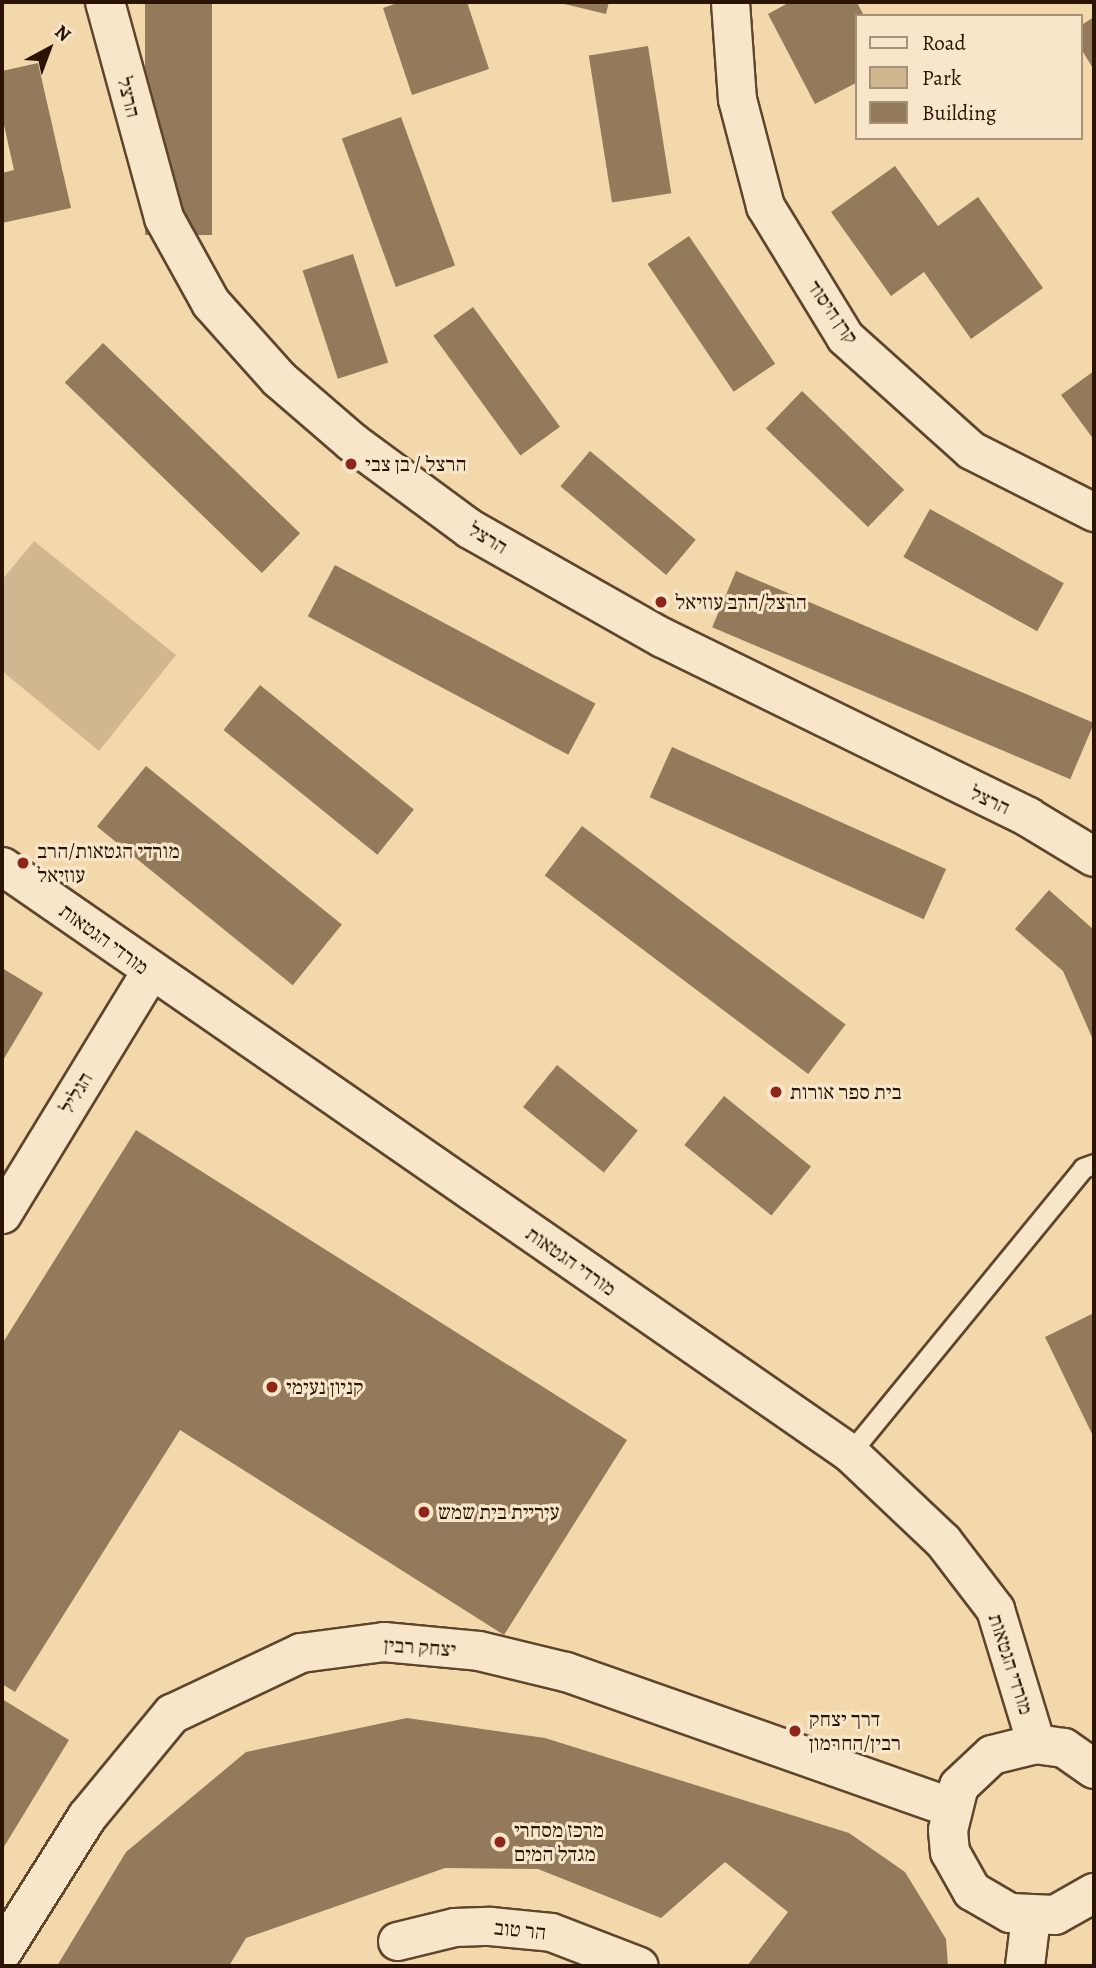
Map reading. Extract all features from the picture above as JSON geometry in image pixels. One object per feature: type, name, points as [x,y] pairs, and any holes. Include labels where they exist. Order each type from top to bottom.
[{"type":"street","name":"הרצל","points":[[105,2],[164,218],[211,303],[279,379],[352,442],[470,529],[663,638],[1028,817],[1094,857]]},
{"type":"street","name":"קרן היסוד","points":[[730,2],[737,99],[765,206],[845,337],[971,450],[1094,512]]},
{"type":"street","name":"מורדי הגטאות","points":[[2,866],[150,972],[850,1453],[943,1541],[995,1609],[1036,1744]]},
{"type":"street","name":"הגליל","points":[[2,1214],[150,972]]},
{"type":"street","name":"יצחק רבין","points":[[2,1952],[87,1817],[172,1714],[301,1653],[384,1642],[479,1651],[529,1663],[950,1808]]},
{"type":"street","points":[[1094,1769],[1063,1748],[1036,1744],[992,1755],[959,1786],[950,1808],[950,1852],[972,1891],[1000,1909],[1031,1917],[1055,1915],[1094,1893]]},
{"type":"street","points":[[1025,1966],[1031,1917]]},
{"type":"street","name":"הר טוב","points":[[397,1941],[454,1927],[502,1927],[551,1932],[639,1966]]},
{"type":"lane","points":[[850,1453],[1083,1168],[1094,1164]]},
{"type":"green space","points":[[34,541],[176,655],[99,751],[2,671],[2,580]]},
{"type":"building","points":[[145,2],[212,2],[212,235],[145,235]]},
{"type":"building","points":[[400,2],[467,2],[489,69],[412,95],[383,8]]},
{"type":"building","points":[[556,2],[609,2],[606,14]]},
{"type":"building","points":[[790,2],[857,2],[863,14],[855,14],[855,84],[815,104],[768,14]]},
{"type":"building","points":[[1094,17],[1094,70],[1082,50],[1082,25]]},
{"type":"building","points":[[648,46],[671,193],[612,203],[589,55]]},
{"type":"building","points":[[38,63],[71,208],[2,223],[2,173],[14,170],[2,116],[2,71]]},
{"type":"building","points":[[401,117],[455,265],[396,287],[342,139]]},
{"type":"building","points":[[895,166],[938,226],[978,197],[1043,288],[971,339],[924,272],[891,296],[831,212]]},
{"type":"building","points":[[689,236],[775,364],[734,392],[648,264]]},
{"type":"building","points":[[353,254],[388,362],[338,379],[303,270]]},
{"type":"building","points":[[473,307],[560,427],[520,456],[433,336]]},
{"type":"building","points":[[103,343],[300,533],[262,573],[65,383]]},
{"type":"building","points":[[1094,371],[1094,440],[1061,395]]},
{"type":"building","points":[[802,391],[904,490],[868,527],[766,428]]},
{"type":"building","points":[[590,451],[696,540],[666,575],[560,486]]},
{"type":"building","points":[[930,509],[1064,583],[1037,631],[903,557]]},
{"type":"building","points":[[335,565],[595,703],[568,755],[308,616]]},
{"type":"building","points":[[736,571],[1094,723],[1070,779],[712,627]]},
{"type":"building","points":[[260,685],[414,810],[377,855],[223,730]]},
{"type":"building","points":[[672,747],[946,869],[924,919],[650,797]]},
{"type":"building","points":[[146,766],[342,925],[293,985],[97,827]]},
{"type":"building","points":[[582,826],[846,1025],[808,1074],[545,876]]},
{"type":"building","points":[[1049,890],[1094,930],[1094,1042],[1063,971],[1015,929]]},
{"type":"building","points":[[2,968],[43,993],[2,1062]]},
{"type":"building","points":[[557,1065],[638,1130],[604,1172],[523,1107]]},
{"type":"building","points":[[724,1096],[811,1166],[771,1215],[684,1145]]},
{"type":"building","name":"קניון נעימי","points":[[136,1130],[627,1440],[504,1635],[180,1430],[15,1692],[2,1684],[2,1344]]},
{"type":"building","points":[[1094,1313],[1094,1438],[1045,1337]]},
{"type":"building","points":[[2,1699],[69,1740],[2,1850]]},
{"type":"building","name":"מרכז מסחרי מגדל המים","points":[[407,1718],[545,1738],[849,1833],[905,1872],[946,1939],[948,1966],[747,1966],[788,1912],[725,1862],[661,1918],[538,1869],[445,1868],[246,1938],[229,1966],[57,1966],[126,1852],[246,1752]]},
{"type":"place","name":"הרצל / בן צבי","points":[[351,464]]},
{"type":"place","name":"הרצל/הרב עוזיאל","points":[[661,602]]},
{"type":"place","name":"מורדי הגטאות/הרב עוזיאל","points":[[23,863]]},
{"type":"place","name":"בית ספר אורות","points":[[776,1092]]},
{"type":"place","name":"קניון נעימי","points":[[272,1387]]},
{"type":"place","name":"עיריית בית שמש","points":[[424,1512]]},
{"type":"place","name":"דרך יצחק רבין/החרמון","points":[[795,1731]]},
{"type":"place","name":"מרכז מסחרי מגדל המים","points":[[500,1842]]}]
